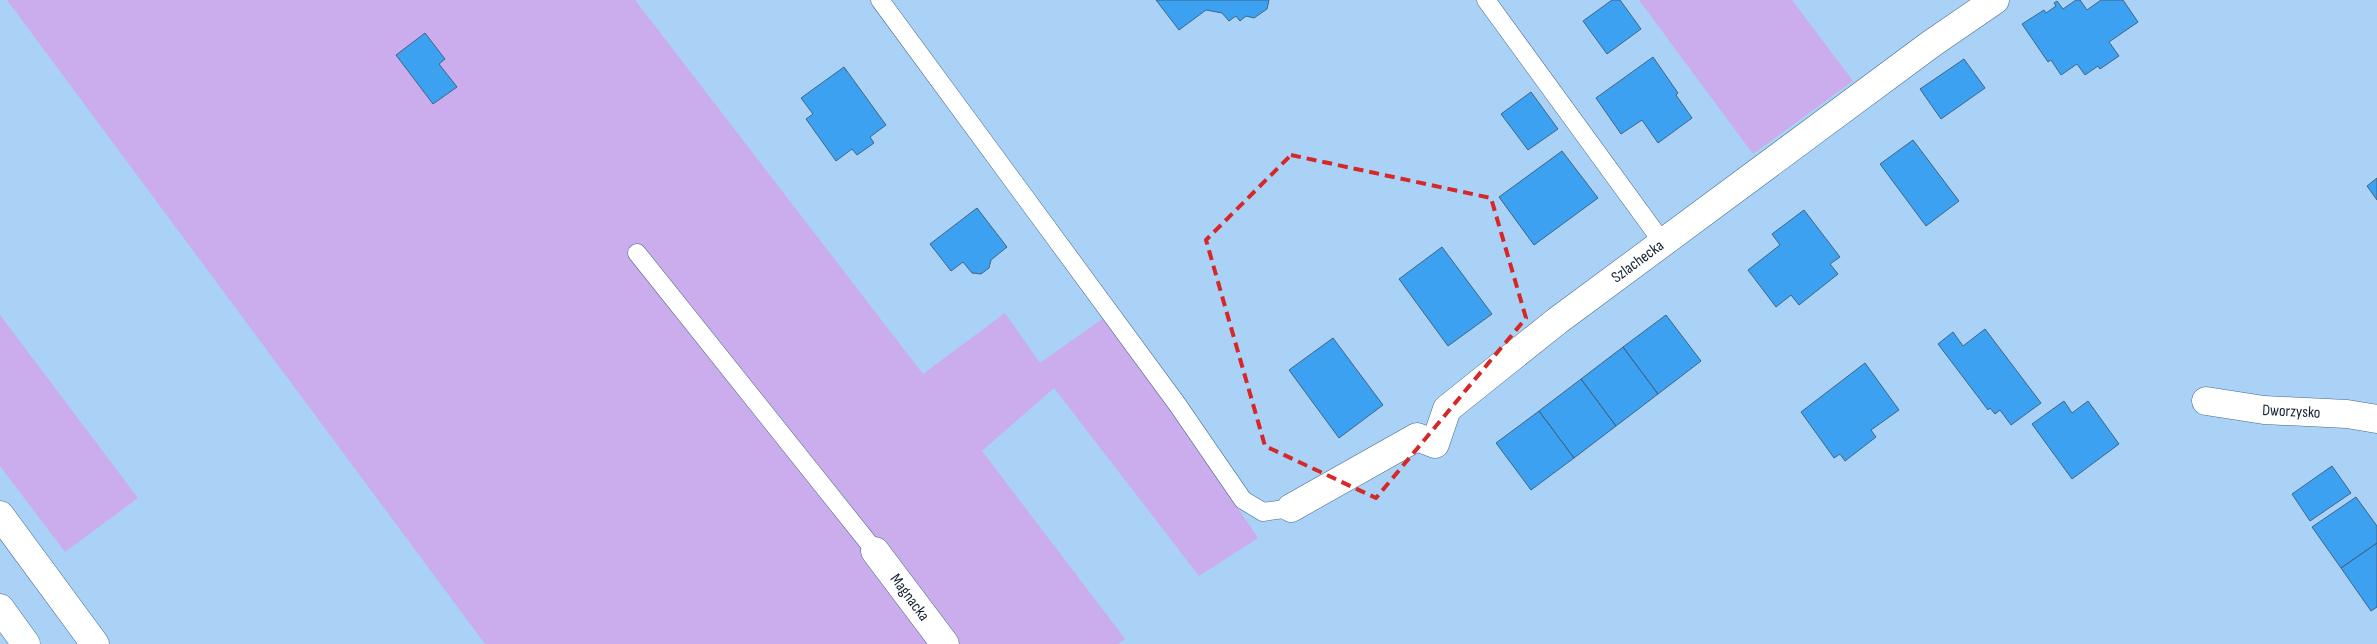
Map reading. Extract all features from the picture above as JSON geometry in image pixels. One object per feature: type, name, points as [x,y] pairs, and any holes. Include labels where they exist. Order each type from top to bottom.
[{"type":"street","name":"Szlachecka","points":[[1291,508],[1417,437],[1436,444],[1447,408],[1557,321],[1995,0]]},
{"type":"street","name":"Dworzysko","points":[[2206,401],[2264,410],[2347,414],[2377,419]]},
{"type":"street","points":[[0,515],[96,644]]},
{"type":"street","name":"Magnacka","points":[[875,551],[945,644]]},
{"type":"street","points":[[0,608],[26,644]]},
{"type":"lane","points":[[880,0],[1177,404],[1243,500],[1263,512],[1291,508]]},
{"type":"lane","points":[[1486,0],[1663,243]]},
{"type":"lane","points":[[637,253],[875,551]]},
{"type":"highlighted area","points":[[1291,155],[1491,198],[1526,318],[1376,498],[1265,446],[1206,240]]},
{"type":"shaded area","points":[[7,0],[635,0],[923,374],[1005,313],[1040,363],[1105,317],[1170,407],[1258,538],[1199,576],[1054,388],[982,451],[1129,644],[1125,639],[1118,644],[485,644]]},
{"type":"shaded area","points":[[1639,0],[1792,0],[1853,81],[1753,154]]},
{"type":"shaded area","points":[[0,315],[138,498],[65,552],[0,466]]},
{"type":"building","points":[[1156,0],[1269,0],[1267,9],[1254,18],[1246,16],[1240,21],[1236,16],[1229,21],[1222,13],[1206,10],[1179,30]]},
{"type":"building","points":[[1612,0],[1620,0],[1641,29],[1607,54],[1583,21]]},
{"type":"building","points":[[2076,0],[2080,0],[2087,10],[2101,0],[2123,0],[2138,22],[2109,42],[2119,56],[2100,69],[2098,66],[2085,75],[2077,64],[2061,75],[2051,60],[2048,62],[2022,24],[2044,10],[2046,13],[2056,6],[2054,3],[2057,1],[2063,9]]},
{"type":"building","points":[[425,33],[445,59],[439,64],[457,87],[433,104],[396,55]]},
{"type":"building","points":[[1653,57],[1678,93],[1676,95],[1692,118],[1658,143],[1642,120],[1621,134],[1596,98]]},
{"type":"building","points":[[1964,59],[1985,88],[1941,119],[1920,89]]},
{"type":"building","points":[[844,67],[886,125],[870,137],[874,143],[857,155],[852,149],[836,161],[806,119],[813,114],[801,98]]},
{"type":"building","points":[[1531,92],[1558,129],[1528,150],[1501,114]]},
{"type":"building","points":[[1913,140],[1959,201],[1926,226],[1880,164]]},
{"type":"building","points":[[1562,151],[1598,198],[1534,245],[1499,197]]},
{"type":"building","points":[[2377,178],[2377,200],[2367,186]]},
{"type":"building","points":[[977,208],[1007,247],[991,260],[989,268],[981,274],[972,273],[963,262],[951,271],[930,244]]},
{"type":"building","points":[[1804,210],[1840,257],[1830,264],[1838,274],[1799,305],[1791,295],[1776,307],[1748,270],[1780,245],[1772,234]]},
{"type":"building","points":[[1442,247],[1492,314],[1448,346],[1399,279]]},
{"type":"building","points":[[1666,315],[1701,361],[1658,394],[1623,347]]},
{"type":"building","points":[[1985,329],[2041,403],[2011,425],[2000,410],[1995,414],[1990,408],[1988,410],[1938,344],[1953,332],[1963,346]]},
{"type":"building","points":[[1333,338],[1383,405],[1339,438],[1289,370]]},
{"type":"building","points":[[1623,347],[1658,394],[1616,426],[1581,379]]},
{"type":"building","points":[[1865,363],[1899,410],[1871,430],[1876,437],[1845,461],[1840,454],[1834,458],[1801,412]]},
{"type":"building","points":[[1581,379],[1616,426],[1574,458],[1539,411]]},
{"type":"building","points":[[2064,401],[2072,413],[2088,401],[2119,444],[2072,479],[2032,424]]},
{"type":"building","points":[[1539,411],[1574,458],[1531,490],[1496,443]]},
{"type":"building","points":[[2332,466],[2351,493],[2310,521],[2292,494]]},
{"type":"building","points":[[2356,497],[2377,526],[2377,543],[2341,568],[2312,527]]},
{"type":"building","points":[[2377,543],[2377,607],[2371,611],[2341,568]]}]
